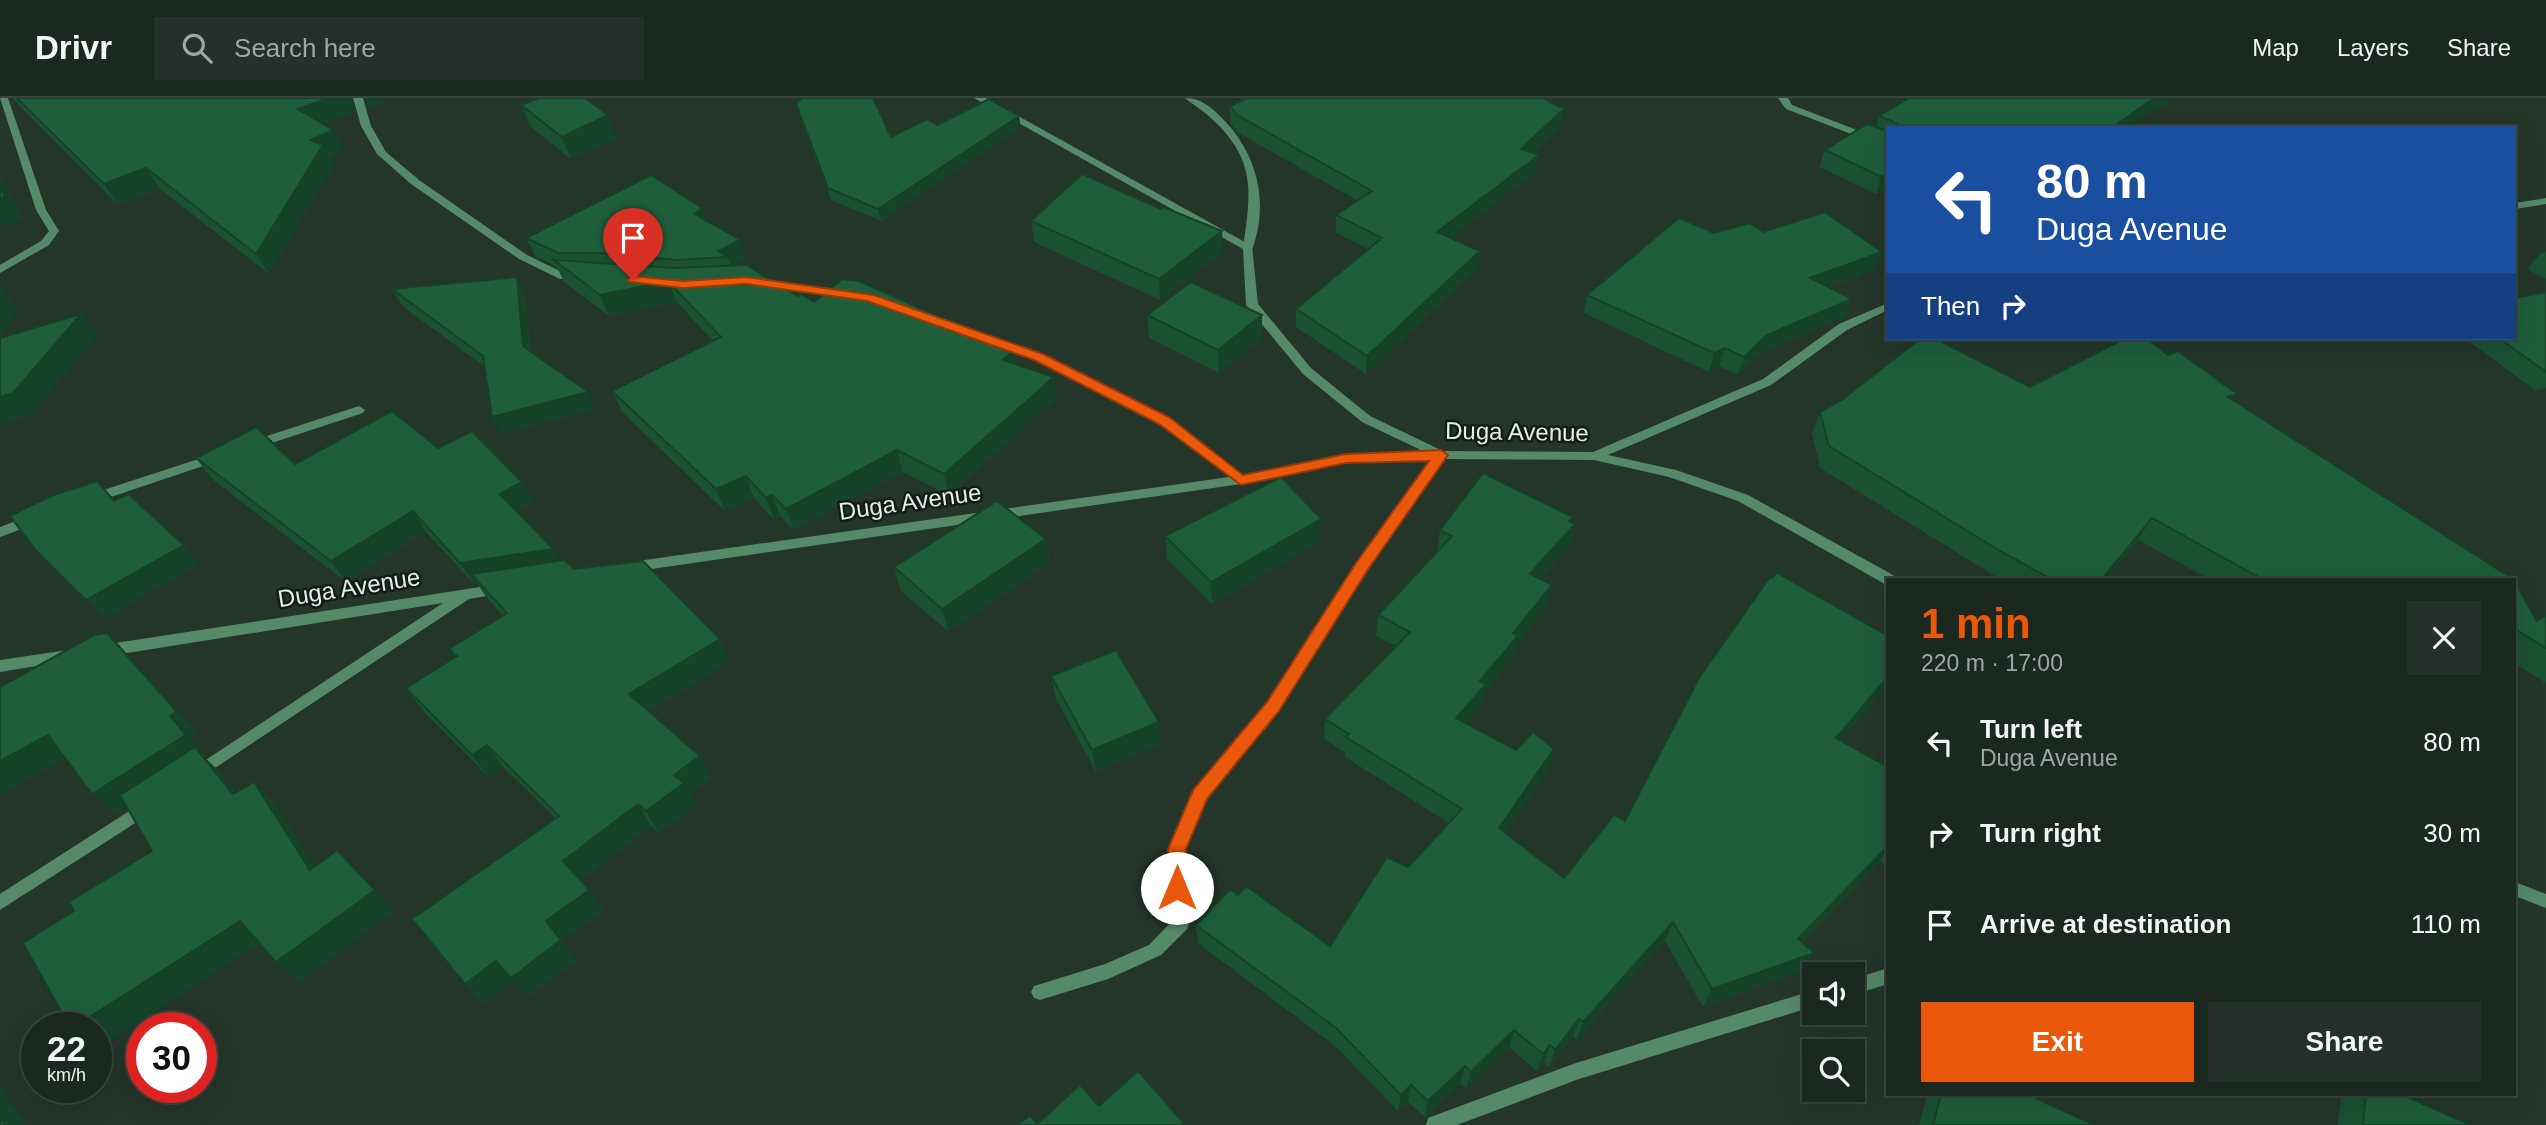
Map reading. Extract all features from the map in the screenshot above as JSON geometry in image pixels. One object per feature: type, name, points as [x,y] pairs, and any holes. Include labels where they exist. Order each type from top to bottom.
[{"type":"street","points":[[0,270],[45,243],[54,231],[41,210],[3,98]]},
{"type":"street","points":[[358,98],[366,126],[382,154],[415,182],[523,257],[564,277],[597,277]]},
{"type":"street","points":[[979,98],[1248,248]]},
{"type":"street","points":[[1040,992],[1108,971],[1154,950],[1181,924],[1177,849],[1199,795],[1273,706],[1361,567],[1441,455],[1366,419],[1307,371],[1252,305],[1248,248],[1255,197],[1246,158],[1224,125],[1206,107],[1190,98]]},
{"type":"street","points":[[1783,98],[1789,107],[1886,144]]},
{"type":"street","points":[[2516,206],[2546,201]]},
{"type":"street","points":[[746,280],[856,295]]},
{"type":"street","points":[[1594,456],[1767,382],[1843,327],[1886,307]]},
{"type":"street","points":[[973,334],[1038,357],[1164,420],[1241,480]]},
{"type":"street","points":[[81,502],[359,410]]},
{"type":"street","name":"Duga Avenue","points":[[616,569],[1241,480],[1346,458],[1441,455],[1594,456],[1671,473],[1743,498],[1886,578]]},
{"type":"street","points":[[0,532],[45,515]]},
{"type":"street","name":"Duga Avenue","points":[[0,666],[521,585]]},
{"type":"street","points":[[186,781],[467,594]]},
{"type":"street","points":[[0,903],[162,796]]},
{"type":"street","points":[[2516,889],[2546,901]]},
{"type":"street","points":[[1865,983],[1886,977]]},
{"type":"street","points":[[1435,1125],[1506,1095],[1662,1043],[1802,1002]]},
{"type":"building","points":[[17,98],[329,98],[298,109],[333,130],[311,140],[323,145],[256,254],[146,168],[104,184]]},
{"type":"building","points":[[539,98],[585,98],[608,115],[562,137],[521,105]]},
{"type":"building","points":[[802,98],[873,98],[891,137],[927,119],[937,125],[989,99],[1019,116],[878,209],[828,188],[796,104]]},
{"type":"building","points":[[1248,98],[1543,98],[1564,109],[1521,149],[1539,155],[1437,232],[1480,251],[1367,356],[1296,309],[1382,238],[1336,215],[1372,191],[1237,115],[1230,106]]},
{"type":"building","points":[[1909,98],[2154,98],[2115,126],[1896,126],[1896,123],[1879,116]]},
{"type":"building","points":[[1867,124],[1886,130],[1886,174],[1882,177],[1825,150]]},
{"type":"building","points":[[1082,174],[1161,209],[1163,207],[1222,231],[1159,279],[1031,221]]},
{"type":"building","points":[[651,175],[702,208],[695,214],[740,240],[719,251],[728,257],[676,260],[600,253],[558,253],[526,238]]},
{"type":"building","points":[[1825,212],[1882,252],[1810,278],[1852,299],[1767,335],[1744,357],[1725,348],[1714,353],[1587,295],[1679,218],[1714,233],[1750,223],[1763,232]]},
{"type":"building","points":[[554,260],[675,268],[746,265],[798,296],[801,294],[814,302],[842,279],[859,281],[1014,350],[1003,360],[1054,377],[944,474],[897,450],[786,509],[772,495],[766,498],[746,476],[716,489],[612,391],[721,337],[668,281],[600,295]]},
{"type":"building","points":[[517,277],[523,346],[588,392],[492,417],[483,356],[392,289]]},
{"type":"building","points":[[1191,282],[1262,315],[1218,350],[1147,315]]},
{"type":"building","points":[[2546,292],[2546,372],[2502,340],[2516,340],[2516,298]]},
{"type":"building","points":[[81,314],[13,393],[0,397],[0,338]]},
{"type":"building","points":[[1918,340],[1938,340],[2030,387],[2122,340],[2149,340],[2168,355],[2178,351],[2237,394],[2228,397],[2511,578],[2260,578],[2152,518],[2103,578],[2049,578],[2000,551],[1829,446],[1820,412],[1842,400]]},
{"type":"building","points":[[392,411],[438,448],[472,431],[522,482],[500,494],[553,549],[460,563],[413,511],[331,561],[196,458],[256,427],[295,464]]},
{"type":"building","points":[[1483,473],[1573,517],[1569,521],[1575,524],[1530,574],[1552,585],[1513,633],[1518,636],[1480,681],[1486,684],[1456,718],[1516,750],[1533,732],[1554,749],[1499,828],[1564,878],[1614,815],[1625,821],[1699,678],[1770,577],[1777,573],[1886,635],[1886,679],[1836,738],[1886,766],[1886,848],[1798,939],[1814,953],[1712,989],[1673,922],[1583,1022],[1579,1019],[1555,1050],[1550,1045],[1543,1054],[1514,1030],[1471,1072],[1465,1066],[1428,1101],[1411,1085],[1401,1095],[1336,1028],[1196,925],[1230,889],[1238,895],[1246,886],[1330,946],[1387,857],[1408,867],[1462,809],[1346,737],[1349,734],[1325,719],[1410,632],[1378,615],[1452,536],[1440,530]]},
{"type":"building","points":[[1281,477],[1321,519],[1211,582],[1165,536]]},
{"type":"building","points":[[97,481],[114,501],[128,494],[184,545],[86,600],[35,549],[10,516],[51,496]]},
{"type":"building","points":[[997,501],[1046,539],[942,609],[894,567]]},
{"type":"building","points":[[565,560],[573,569],[643,561],[720,639],[629,694],[700,756],[674,775],[684,783],[646,811],[638,804],[563,861],[589,890],[546,921],[561,940],[511,978],[496,961],[465,984],[412,919],[559,816],[487,745],[472,755],[406,688],[457,656],[449,649],[507,613],[471,574]]},
{"type":"building","points":[[2516,584],[2537,621],[2546,615],[2546,648],[2516,630]]},
{"type":"building","points":[[107,633],[177,712],[170,716],[186,735],[92,794],[48,735],[0,761],[0,687],[94,635]]},
{"type":"building","points":[[1116,650],[1159,722],[1092,750],[1051,676]]},
{"type":"building","points":[[195,747],[233,794],[254,782],[310,870],[337,850],[375,890],[276,962],[240,921],[97,1012],[62,1012],[23,943],[74,911],[69,902],[152,851],[120,795]]},
{"type":"building","points":[[1138,1071],[1184,1123],[1018,1125],[1030,1115],[1037,1124],[1080,1085],[1099,1106]]},
{"type":"building","points":[[1940,1096],[2031,1096],[2094,1125],[1933,1125]]},
{"type":"building","points":[[2366,1096],[2405,1096],[2470,1125],[2363,1125]]},
{"type":"route","points":[[633,280],[683,284],[746,280],[870,297],[1038,357],[1164,420],[1241,480],[1346,458],[1441,455],[1361,567],[1273,706],[1199,795],[1177,849],[1177,888]]}]
